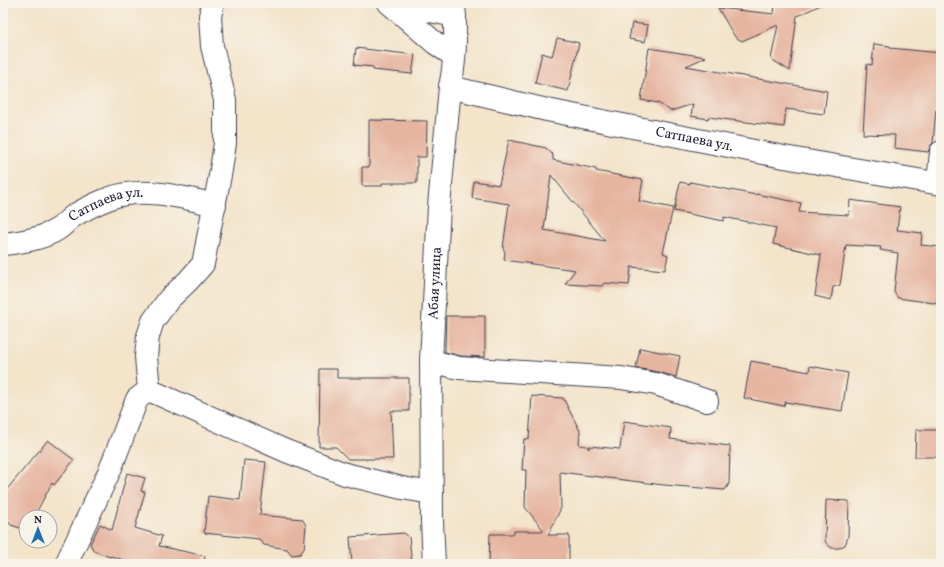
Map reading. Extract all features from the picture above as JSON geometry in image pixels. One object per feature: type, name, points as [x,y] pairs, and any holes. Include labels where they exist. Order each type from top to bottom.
[{"type":"street","points":[[149,390],[146,357],[148,336],[153,321],[169,299],[203,264],[215,205],[225,143],[225,100],[212,46],[210,16],[213,3]]},
{"type":"street","points":[[390,3],[454,10]]},
{"type":"street","points":[[390,3],[435,43],[454,56]]},
{"type":"street","name":"Абая улица","points":[[434,564],[432,521],[432,361],[439,206],[450,87],[454,69],[454,10]]},
{"type":"street","name":"Сатпаева ул.","points":[[450,87],[547,110],[777,156],[939,183]]},
{"type":"street","points":[[939,183],[941,152]]},
{"type":"street","name":"Сатпаева ул.","points":[[3,244],[30,240],[57,230],[74,216],[111,198],[132,193],[153,193],[181,196],[215,205]]},
{"type":"street","points":[[432,361],[459,368],[621,378],[656,384],[707,401]]},
{"type":"street","points":[[149,390],[286,451],[345,474],[402,488],[432,493]]},
{"type":"street","points":[[66,564],[110,470],[137,399],[149,390]]},
{"type":"building","points":[[775,3],[825,3],[797,16],[790,71],[771,59],[778,25],[742,41],[735,37],[718,8],[774,14]]},
{"type":"building","points":[[632,23],[648,25],[645,42],[629,39]]},
{"type":"building","points":[[557,38],[579,43],[568,91],[535,83],[542,53],[552,56]]},
{"type":"building","points":[[874,44],[890,46],[890,48],[941,53],[940,110],[936,110],[933,143],[928,152],[894,148],[895,135],[863,134],[867,64],[872,65]]},
{"type":"building","points":[[356,48],[415,55],[412,74],[373,70],[373,67],[354,65]]},
{"type":"building","points":[[649,48],[706,57],[686,66],[827,91],[824,114],[786,109],[784,127],[691,116],[693,104],[671,111],[658,103],[641,100]]},
{"type":"building","points":[[369,120],[427,121],[426,157],[417,157],[417,183],[382,183],[382,186],[362,186],[362,167],[369,167]]},
{"type":"building","points":[[509,140],[546,148],[553,155],[553,160],[596,169],[596,171],[643,180],[639,201],[673,208],[663,253],[668,255],[665,270],[631,267],[629,285],[604,283],[602,286],[565,284],[575,270],[504,260],[505,252],[503,248],[509,204],[472,198],[474,181],[499,185]],"holes":[[[551,175],[605,241],[544,230]]]},
{"type":"building","points":[[680,182],[690,184],[690,182],[801,203],[799,212],[849,215],[850,200],[900,207],[897,230],[922,233],[921,245],[941,247],[941,304],[898,298],[894,292],[898,253],[880,250],[881,247],[846,245],[840,285],[833,287],[831,300],[815,296],[821,255],[773,244],[776,228],[724,217],[724,221],[674,211]]},
{"type":"building","points":[[446,316],[485,316],[485,357],[461,356],[445,352]]},
{"type":"building","points":[[640,348],[680,356],[676,377],[636,368]]},
{"type":"building","points":[[751,361],[809,372],[810,366],[848,373],[842,411],[785,402],[784,406],[744,398]]},
{"type":"building","points":[[320,369],[337,369],[337,378],[409,378],[409,411],[391,411],[393,459],[348,459],[336,447],[319,447]]},
{"type":"building","points":[[532,396],[563,398],[580,431],[579,445],[587,446],[589,449],[589,446],[620,449],[624,421],[671,428],[670,439],[730,446],[729,484],[725,490],[664,485],[560,472],[561,508],[548,535],[569,535],[569,564],[489,564],[490,534],[514,534],[514,531],[544,531],[525,507],[526,470],[522,470],[524,439],[529,439]]},
{"type":"building","points":[[916,430],[939,430],[939,457],[915,457]]},
{"type":"building","points":[[48,440],[74,460],[54,485],[52,483],[38,509],[18,509],[18,527],[11,525],[3,514],[3,494]]},
{"type":"building","points":[[244,460],[266,462],[260,515],[302,519],[306,525],[304,549],[300,554],[292,555],[287,549],[264,545],[259,539],[204,533],[208,496],[240,500]]},
{"type":"building","points":[[127,473],[145,478],[141,491],[145,492],[135,528],[162,536],[159,546],[205,556],[204,564],[137,564],[94,551],[90,544],[100,524],[112,530]]},
{"type":"building","points":[[826,500],[849,501],[848,537],[845,545],[839,548],[832,548],[825,541]]},
{"type":"building","points":[[404,533],[409,537],[412,564],[352,564],[350,537]]}]
